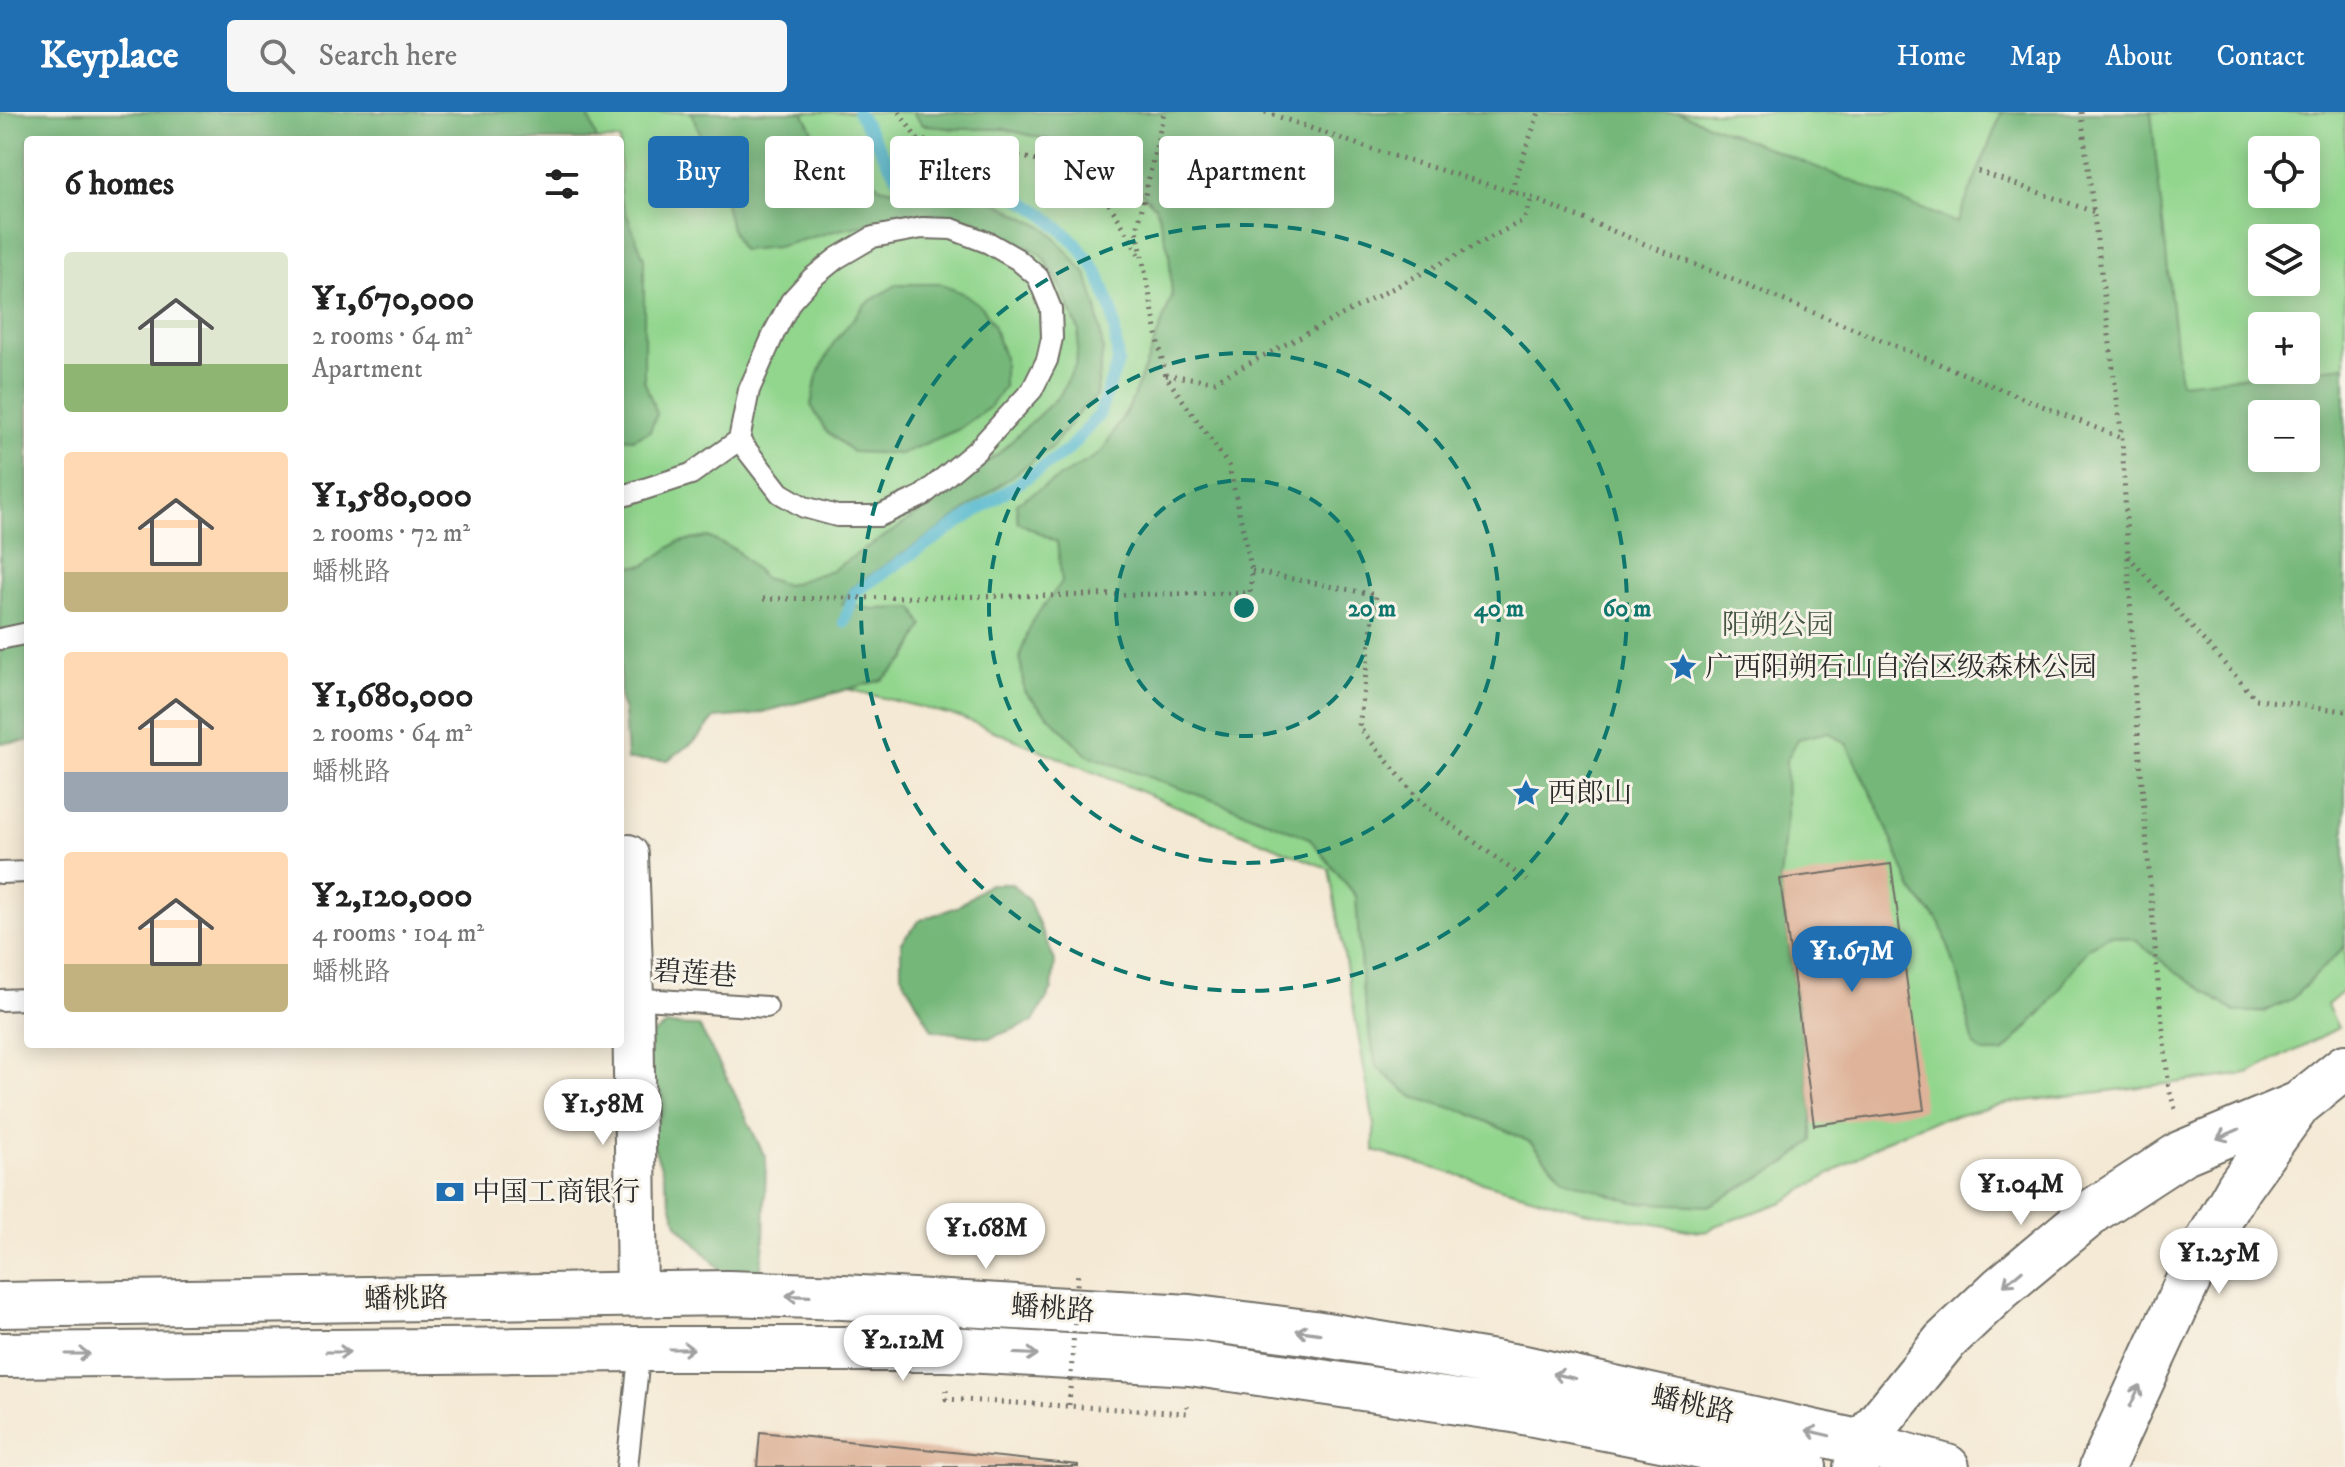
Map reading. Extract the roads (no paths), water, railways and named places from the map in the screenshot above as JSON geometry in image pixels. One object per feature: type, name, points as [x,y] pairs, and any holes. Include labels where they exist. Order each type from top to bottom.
[{"type":"main road","points":[[2102,1467],[2200,1255],[2239,1187],[2299,1104],[2345,1067]]},
{"type":"main road","points":[[1859,1455],[1944,1342],[2001,1288],[2096,1209],[2182,1153],[2299,1104]]},
{"type":"main road","name":"蟠桃路","points":[[0,1305],[728,1293],[1189,1317],[1314,1333],[1524,1368],[1859,1455],[1947,1467]]},
{"type":"main road","name":"蟠桃路","points":[[0,1355],[948,1349],[1190,1363],[1513,1410],[1804,1467]]},
{"type":"street","points":[[628,855],[626,998],[637,1295]]},
{"type":"lane","points":[[624,496],[691,474],[739,440],[749,390],[791,301],[812,278],[837,258],[873,237],[922,228],[952,229],[989,243],[1017,259],[1038,277],[1051,309],[1052,338],[1047,360],[1032,390],[977,450],[922,496],[879,516],[837,516],[804,507],[780,493],[739,440]]},
{"type":"lane","points":[[0,639],[24,634]]},
{"type":"lane","points":[[0,873],[24,872]]},
{"type":"lane","name":"碧莲巷","points":[[626,998],[767,1007]]},
{"type":"lane","points":[[0,1000],[24,999]]},
{"type":"lane","points":[[627,1467],[640,1349]]},
{"type":"waterway","points":[[844,622],[855,592],[1067,451],[1099,415],[1118,362],[1113,314],[1098,273],[1075,242],[1042,213],[1009,192],[974,183],[897,177],[858,112]]},
{"type":"place","name":"广西阳朔石山自治区级森林公园","points":[[1683,667]]},
{"type":"place","name":"西郎山","points":[[1526,793]]},
{"type":"place","name":"中国工商银行","points":[[450,1192]]},
{"type":"park label","name":"阳朔公园","points":[[1778,625]]}]
